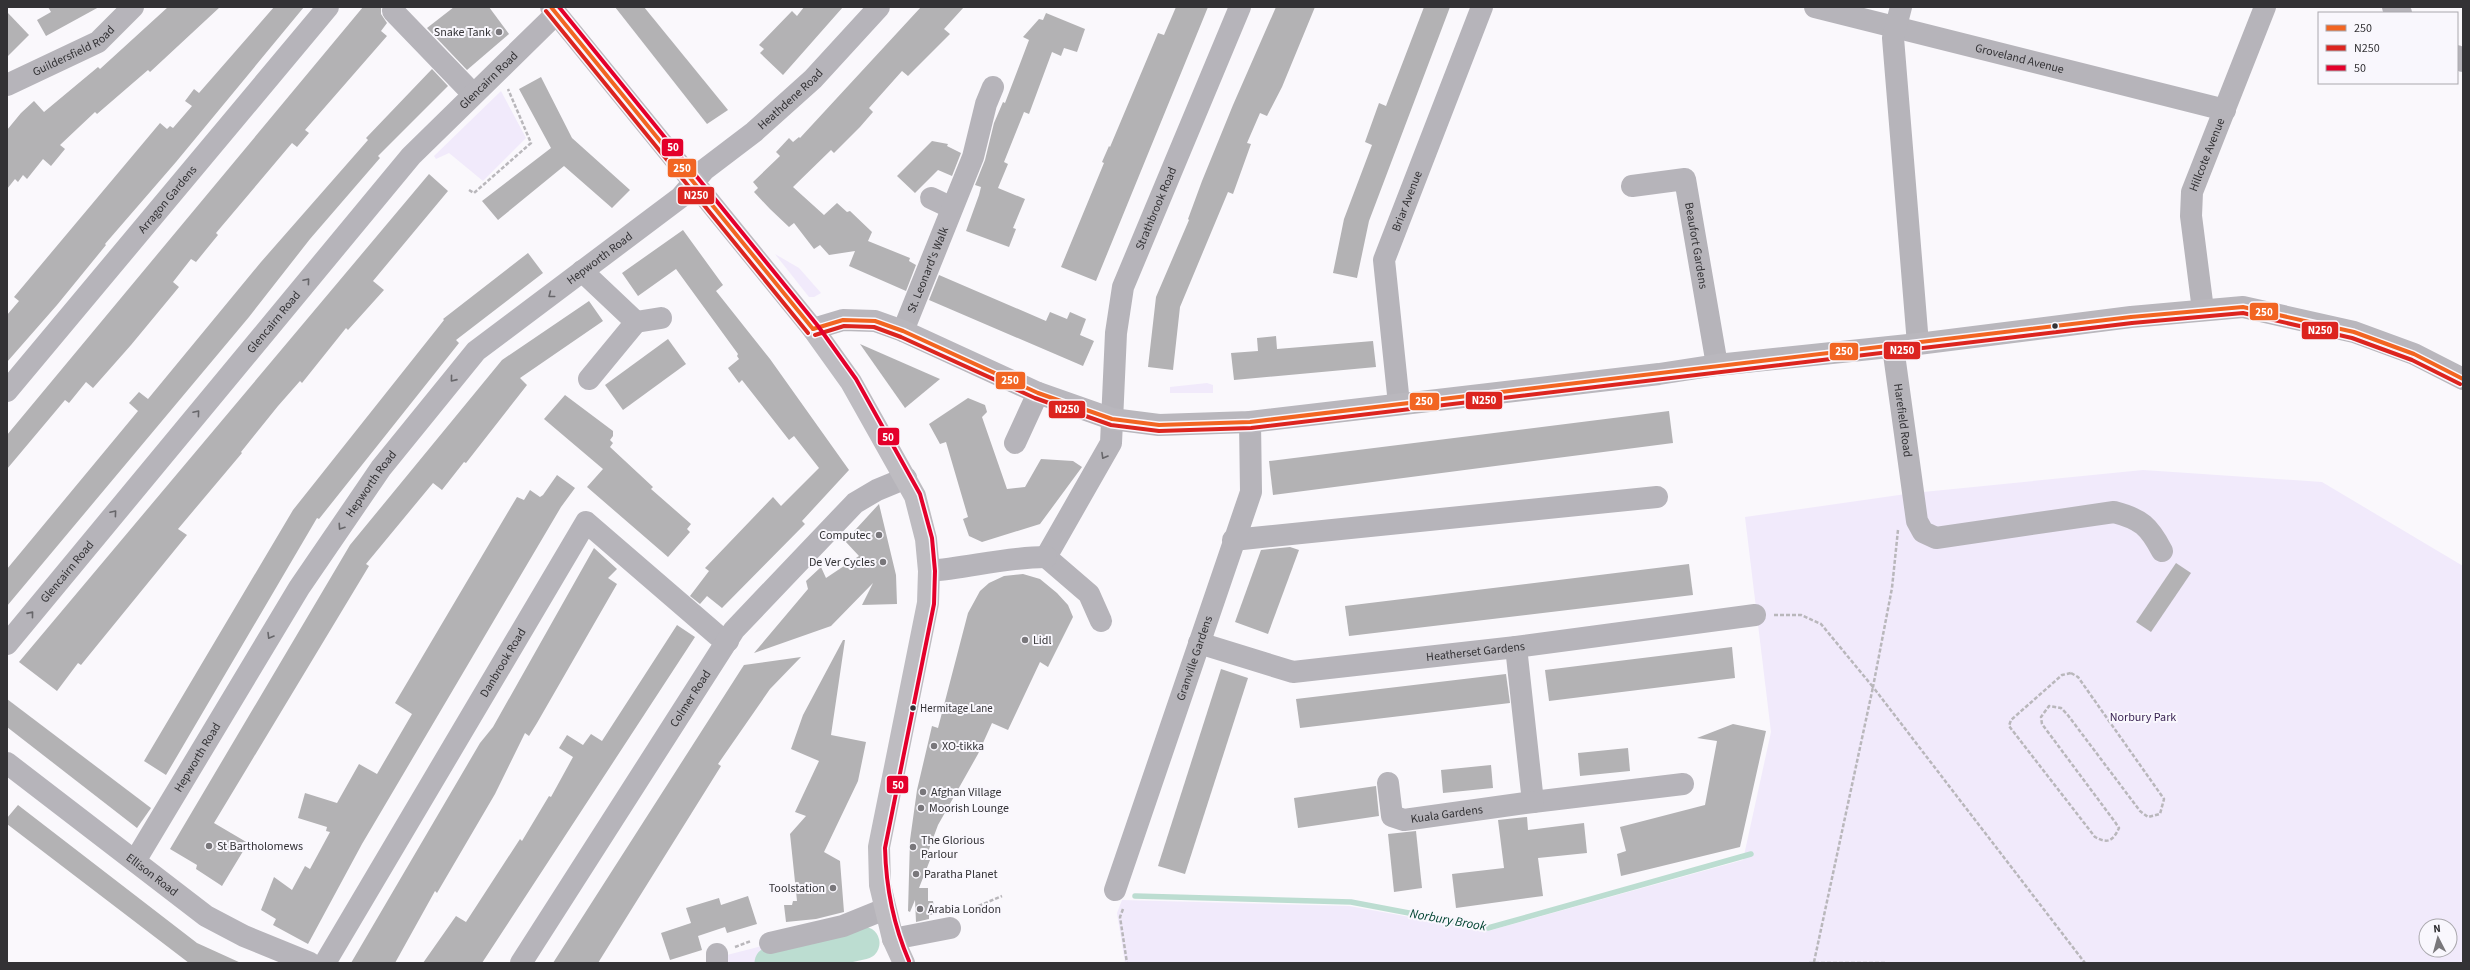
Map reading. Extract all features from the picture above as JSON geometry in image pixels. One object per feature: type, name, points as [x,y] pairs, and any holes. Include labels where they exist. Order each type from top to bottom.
[{"type":"highway","points":[[554,11],[813,329],[851,382],[906,478],[919,509],[926,539],[929,571],[928,603],[879,847],[880,885],[885,909],[893,939],[904,963]]},
{"type":"main road","points":[[813,329],[843,320],[861,319],[875,321],[903,331],[1038,393],[1112,419],[1159,424],[1250,422],[1659,374],[1717,365],[1893,347],[2131,317],[2244,307],[2354,332],[2414,354],[2463,379]]},
{"type":"street","name":"Guildersfield Road","points":[[7,85],[98,42],[132,7]]},
{"type":"street","name":"Arragon Gardens","points":[[7,391],[328,7]]},
{"type":"street","name":"Heathdene Road","points":[[693,181],[754,132],[813,79],[879,7]]},
{"type":"street","name":"Strathbrook Road","points":[[1112,419],[1116,333],[1123,287],[1240,7]]},
{"type":"street","name":"Briar Avenue","points":[[1399,404],[1384,260],[1482,7]]},
{"type":"street","name":"Groveland Avenue","points":[[1815,7],[2225,110]]},
{"type":"street","points":[[1901,7],[1892,38],[1896,102],[1918,344]]},
{"type":"street","name":"Hillcote Avenue","points":[[2203,310],[2191,204],[2192,192],[2265,7]]},
{"type":"street","points":[[393,11],[473,94]]},
{"type":"street","name":"Glencairn Road","points":[[7,644],[410,156],[554,11]]},
{"type":"street","name":"St. Leonard's Walk","points":[[903,331],[973,157],[986,104],[993,87]]},
{"type":"street","name":"Beaufort Gardens","points":[[1632,186],[1685,179],[1717,365]]},
{"type":"street","name":"Hepworth Road","points":[[135,861],[299,588],[381,468],[476,351],[673,204],[693,181]]},
{"type":"street","points":[[931,198],[953,205]]},
{"type":"street","points":[[582,271],[636,322]]},
{"type":"street","points":[[589,379],[636,322],[661,318]]},
{"type":"street","name":"Harefield Road","points":[[1893,347],[1917,521],[1922,532],[1936,538],[2114,512],[2134,518],[2144,524],[2152,533],[2162,551]]},
{"type":"street","points":[[1016,443],[1038,393]]},
{"type":"street","points":[[1046,557],[1111,443],[1112,419]]},
{"type":"street","name":"Granville Gardens","points":[[1120,897],[1199,643],[1233,540],[1251,492],[1250,422]]},
{"type":"street","name":"Colmer Road","points":[[521,963],[734,630],[855,503],[877,490],[906,478]]},
{"type":"street","points":[[1233,540],[1657,497]]},
{"type":"street","name":"Danbrook Road","points":[[325,963],[586,522],[717,635],[728,641]]},
{"type":"street","points":[[929,571],[967,568],[1018,557],[1046,557],[1089,594],[1101,621]]},
{"type":"street","name":"Heatherset Gardens","points":[[1199,643],[1293,672],[1516,646],[1755,615]]},
{"type":"street","points":[[1516,646],[1533,802]]},
{"type":"street","name":"Ellison Road","points":[[7,763],[206,916],[244,936],[310,963]]},
{"type":"street","name":"Kuala Gardens","points":[[1388,784],[1392,816],[1404,820],[1533,802],[1683,784]]},
{"type":"street","points":[[770,943],[843,926],[885,909]]},
{"type":"street","points":[[893,939],[950,928]]},
{"type":"path","points":[[469,190],[474,193],[531,143],[506,83]]},
{"type":"path","points":[[1814,962],[1873,687],[1892,588],[1899,523]]},
{"type":"path","points":[[1755,615],[1801,615],[1821,624],[1873,687],[2085,963]]},
{"type":"path","points":[[2071,673],[2078,676],[2164,799],[2160,814],[2148,817],[2140,811],[2067,714],[2061,708],[2049,706],[2040,717],[2042,724],[2119,828],[2112,840],[2103,842],[2096,837],[2009,726],[2011,720],[2062,676],[2071,673]]},
{"type":"path","points":[[1120,897],[1120,917],[1127,963]]},
{"type":"path","points":[[1809,963],[1886,963]]},
{"type":"green space","points":[[501,91],[526,138],[483,181],[449,153],[436,159],[434,156]]},
{"type":"green space","points":[[775,254],[799,268],[821,293],[814,297],[809,297]]},
{"type":"green space","points":[[1207,383],[1213,385],[1213,393],[1170,393],[1170,387]]},
{"type":"green space","name":"Norbury Park","points":[[2143,470],[2322,482],[2463,566],[2463,963],[1125,963],[1117,913],[1122,900],[1349,906],[1488,931],[1743,860],[1771,732],[1745,517],[1913,493]]},
{"type":"green space","points":[[762,946],[778,958],[757,963],[725,963],[723,956]]},
{"type":"building","points":[[48,7],[99,7],[46,36],[37,20],[51,12]]},
{"type":"building","points":[[168,7],[220,7],[150,72],[148,70],[97,114],[95,112],[60,145],[65,149],[51,166],[43,159],[27,179],[23,175],[18,182],[15,179],[7,189],[7,130],[21,113],[34,101],[44,112],[98,67],[100,69]]},
{"type":"building","points":[[274,7],[304,7],[176,162],[105,244],[106,245],[57,305],[7,362],[7,315],[19,301],[14,297],[160,123],[167,129],[170,126],[173,128],[192,106],[185,101],[194,89],[199,93]]},
{"type":"building","points":[[363,7],[381,7],[381,14],[387,23],[381,31],[387,36],[305,130],[309,133],[297,147],[292,143],[216,233],[218,235],[196,262],[191,259],[173,282],[179,287],[131,345],[93,388],[86,382],[69,403],[65,400],[7,469],[7,435]]},
{"type":"building","points":[[454,7],[489,7],[509,34],[467,70],[427,28]]},
{"type":"building","points":[[615,7],[644,7],[728,110],[707,124]]},
{"type":"building","points":[[804,7],[843,7],[783,75],[760,53],[764,49],[759,45],[792,11],[797,16]]},
{"type":"building","points":[[921,7],[964,7],[944,29],[950,34],[908,76],[902,71],[869,108],[873,112],[860,127],[834,153],[831,150],[793,187],[824,215],[837,203],[847,212],[850,211],[872,232],[868,241],[910,258],[909,261],[916,265],[906,291],[849,266],[855,251],[829,255],[820,245],[814,249],[794,223],[789,227],[754,192],[758,188],[753,182],[780,156],[776,152],[789,138],[793,142],[799,137],[800,138]]},
{"type":"building","points":[[1176,7],[1208,7],[1096,281],[1061,267],[1104,163],[1102,162],[1109,146],[1110,147],[1158,33],[1164,35]]},
{"type":"building","points":[[1276,7],[1315,7],[1282,87],[1267,116],[1260,113],[1247,143],[1251,144],[1233,194],[1228,192],[1180,307],[1173,370],[1148,367],[1156,297],[1189,220],[1188,219],[1202,181],[1233,105]]},
{"type":"building","points":[[1424,7],[1450,7],[1369,221],[1357,278],[1333,273],[1344,219],[1372,145],[1365,142],[1379,103],[1386,106]]},
{"type":"building","points":[[7,12],[29,35],[7,57]]},
{"type":"building","points":[[1046,13],[1085,29],[1077,52],[1064,48],[1061,56],[1052,52],[1029,114],[1024,112],[1004,162],[1008,164],[998,188],[1025,199],[1013,228],[1016,229],[1009,247],[966,231],[979,195],[981,187],[975,185],[985,160],[994,123],[1003,102],[1005,103],[1029,40],[1023,37],[1039,19],[1043,20]]},
{"type":"building","points":[[432,69],[448,86],[378,156],[380,158],[310,239],[249,317],[7,606],[7,569],[138,411],[129,403],[139,392],[148,399],[261,262],[368,140],[366,138]]},
{"type":"building","points":[[541,77],[572,138],[630,190],[612,208],[564,166],[498,220],[482,201],[551,148],[519,89]]},
{"type":"building","points":[[932,141],[948,144],[947,146],[961,153],[952,176],[938,170],[915,193],[897,176]]},
{"type":"building","points":[[429,174],[448,191],[373,281],[384,290],[348,330],[346,328],[302,383],[300,381],[278,406],[241,452],[242,453],[178,529],[187,535],[81,665],[78,663],[57,691],[19,662]]},
{"type":"building","points":[[683,230],[723,285],[716,291],[770,359],[849,470],[802,521],[805,524],[722,608],[707,596],[700,604],[690,596],[709,571],[705,568],[773,497],[781,506],[819,468],[794,436],[789,440],[742,380],[739,383],[728,368],[739,359],[737,356],[738,354],[676,269],[638,296],[622,273]]},
{"type":"building","points":[[528,253],[543,273],[456,340],[459,343],[319,519],[317,518],[166,775],[144,761],[293,510],[444,320],[443,319]]},
{"type":"building","points":[[939,275],[1046,321],[1050,312],[1067,319],[1070,312],[1086,319],[1080,335],[1094,341],[1083,366],[929,300]]},
{"type":"building","points":[[589,301],[603,321],[520,378],[527,385],[466,463],[464,462],[442,490],[433,483],[366,564],[369,566],[214,823],[248,843],[222,886],[196,869],[197,865],[170,849],[350,545],[502,360]]},
{"type":"building","points":[[1276,336],[1277,349],[1373,341],[1376,367],[1234,380],[1231,353],[1258,351],[1257,338]]},
{"type":"building","points":[[668,339],[686,364],[623,410],[605,385]]},
{"type":"building","points":[[860,344],[940,379],[905,408]]},
{"type":"building","points":[[565,395],[613,431],[613,436],[610,440],[613,443],[610,447],[653,487],[651,489],[691,524],[687,529],[690,532],[668,557],[587,487],[603,469],[544,419]]},
{"type":"building","points":[[968,398],[985,405],[987,412],[982,417],[1007,489],[1025,487],[1041,459],[1073,461],[1082,467],[1040,524],[982,542],[969,536],[963,519],[968,517],[946,442],[940,444],[929,424]]},
{"type":"building","points":[[1669,411],[1673,443],[1273,495],[1269,461]]},
{"type":"building","points":[[557,475],[575,488],[561,507],[362,844],[308,944],[273,925],[276,919],[261,910],[274,877],[292,890],[305,866],[310,869],[330,832],[326,831],[327,827],[298,818],[305,793],[337,803],[359,764],[377,774],[412,714],[395,703],[517,497],[524,500],[530,490],[540,497]]},
{"type":"building","points":[[879,504],[896,575],[897,604],[862,605],[873,583],[831,626],[754,653],[808,589],[806,581],[821,567],[826,578],[859,556],[845,541]]},
{"type":"building","points":[[1290,547],[1299,550],[1268,634],[1235,622],[1261,550]]},
{"type":"building","points":[[594,548],[617,569],[608,578],[617,584],[537,723],[529,736],[525,733],[495,794],[437,893],[435,891],[395,963],[351,963],[480,743],[493,727]]},
{"type":"building","points":[[2176,563],[2191,573],[2151,632],[2136,622]]},
{"type":"building","points":[[1689,564],[1693,595],[1349,636],[1345,606]]},
{"type":"building","points":[[1023,574],[1040,579],[1057,593],[1068,605],[1073,617],[1048,667],[1040,662],[1008,730],[992,723],[978,754],[938,825],[925,860],[930,860],[919,888],[928,888],[928,901],[933,901],[935,914],[929,915],[929,919],[916,922],[915,900],[910,912],[908,911],[910,840],[917,790],[932,726],[938,728],[968,613],[980,591],[989,583],[1004,576]]},
{"type":"building","points":[[677,625],[695,637],[482,963],[423,963],[456,916],[466,922],[520,839],[522,841],[549,796],[551,797],[573,757],[559,748],[567,735],[583,745],[591,734],[602,741]]},
{"type":"building","points":[[843,640],[845,640],[831,735],[866,742],[858,781],[824,852],[840,861],[844,912],[816,919],[786,922],[784,905],[792,905],[793,901],[797,901],[790,834],[806,816],[795,812],[819,761],[791,749],[803,715]]},
{"type":"building","points":[[1732,647],[1735,678],[1549,701],[1545,670]]},
{"type":"building","points":[[801,657],[770,689],[718,764],[721,766],[598,963],[553,963],[744,665]]},
{"type":"building","points":[[1221,669],[1248,678],[1185,874],[1158,866]]},
{"type":"building","points":[[1506,674],[1510,703],[1300,728],[1296,699]]},
{"type":"building","points":[[7,699],[151,808],[137,828],[7,727]]},
{"type":"building","points":[[1733,724],[1766,731],[1740,847],[1621,876],[1617,854],[1626,851],[1620,827],[1705,805],[1717,741],[1697,738]]},
{"type":"building","points":[[1628,748],[1630,771],[1580,776],[1578,753]]},
{"type":"building","points":[[1491,765],[1493,788],[1443,793],[1441,770]]},
{"type":"building","points":[[1376,786],[1379,816],[1298,828],[1294,798]]},
{"type":"building","points":[[18,805],[197,943],[241,963],[189,963],[7,824],[7,818]]},
{"type":"building","points":[[1527,817],[1528,830],[1584,823],[1587,853],[1538,858],[1543,896],[1456,908],[1452,874],[1504,868],[1498,820]]},
{"type":"building","points":[[1416,831],[1422,888],[1394,892],[1388,834]]},
{"type":"building","points":[[748,896],[757,924],[727,933],[725,927],[698,936],[702,950],[670,960],[661,933],[691,923],[686,908],[719,898],[721,905]]},
{"type":"waterway","name":"Norbury Brook","points":[[1135,896],[1351,902],[1488,928],[1751,854]]},
{"type":"waterway","points":[[771,963],[863,943]]},
{"type":"transit line","name":"250","points":[[551,7],[813,329]]},
{"type":"transit line","name":"50","points":[[559,7],[818,326],[856,379],[920,494],[932,538],[935,571],[934,604],[885,848],[891,905],[903,947],[909,961]]},
{"type":"transit line","name":"N250","points":[[546,11],[808,333]]},
{"type":"transit line","name":"250","points":[[813,329],[843,320],[875,321],[903,331],[1038,393],[1112,419],[1159,425],[1250,422],[2131,317],[2243,307],[2354,332],[2414,354],[2463,379]]},
{"type":"transit line","name":"N250","points":[[815,335],[844,326],[874,327],[901,337],[1035,398],[1111,425],[1159,431],[1251,428],[2132,323],[2243,313],[2352,338],[2412,360],[2460,384]]},
{"type":"place","name":"Snake Tank","points":[[499,32]]},
{"type":"place","name":"Computec","points":[[879,535]]},
{"type":"place","name":"De Ver Cycles","points":[[883,562]]},
{"type":"place","name":"Lidl","points":[[1025,640]]},
{"type":"place","name":"Hermitage Lane","points":[[913,708]]},
{"type":"place","name":"XO-tikka","points":[[934,746]]},
{"type":"place","name":"Afghan Village","points":[[923,792]]},
{"type":"place","name":"Moorish Lounge","points":[[921,808]]},
{"type":"place","name":"St Bartholomews","points":[[209,846]]},
{"type":"place","name":"The Glorious Parlour","points":[[913,847]]},
{"type":"place","name":"Paratha Planet","points":[[916,874]]},
{"type":"place","name":"Toolstation","points":[[833,888]]},
{"type":"place","name":"Arabia London","points":[[920,909]]}]
